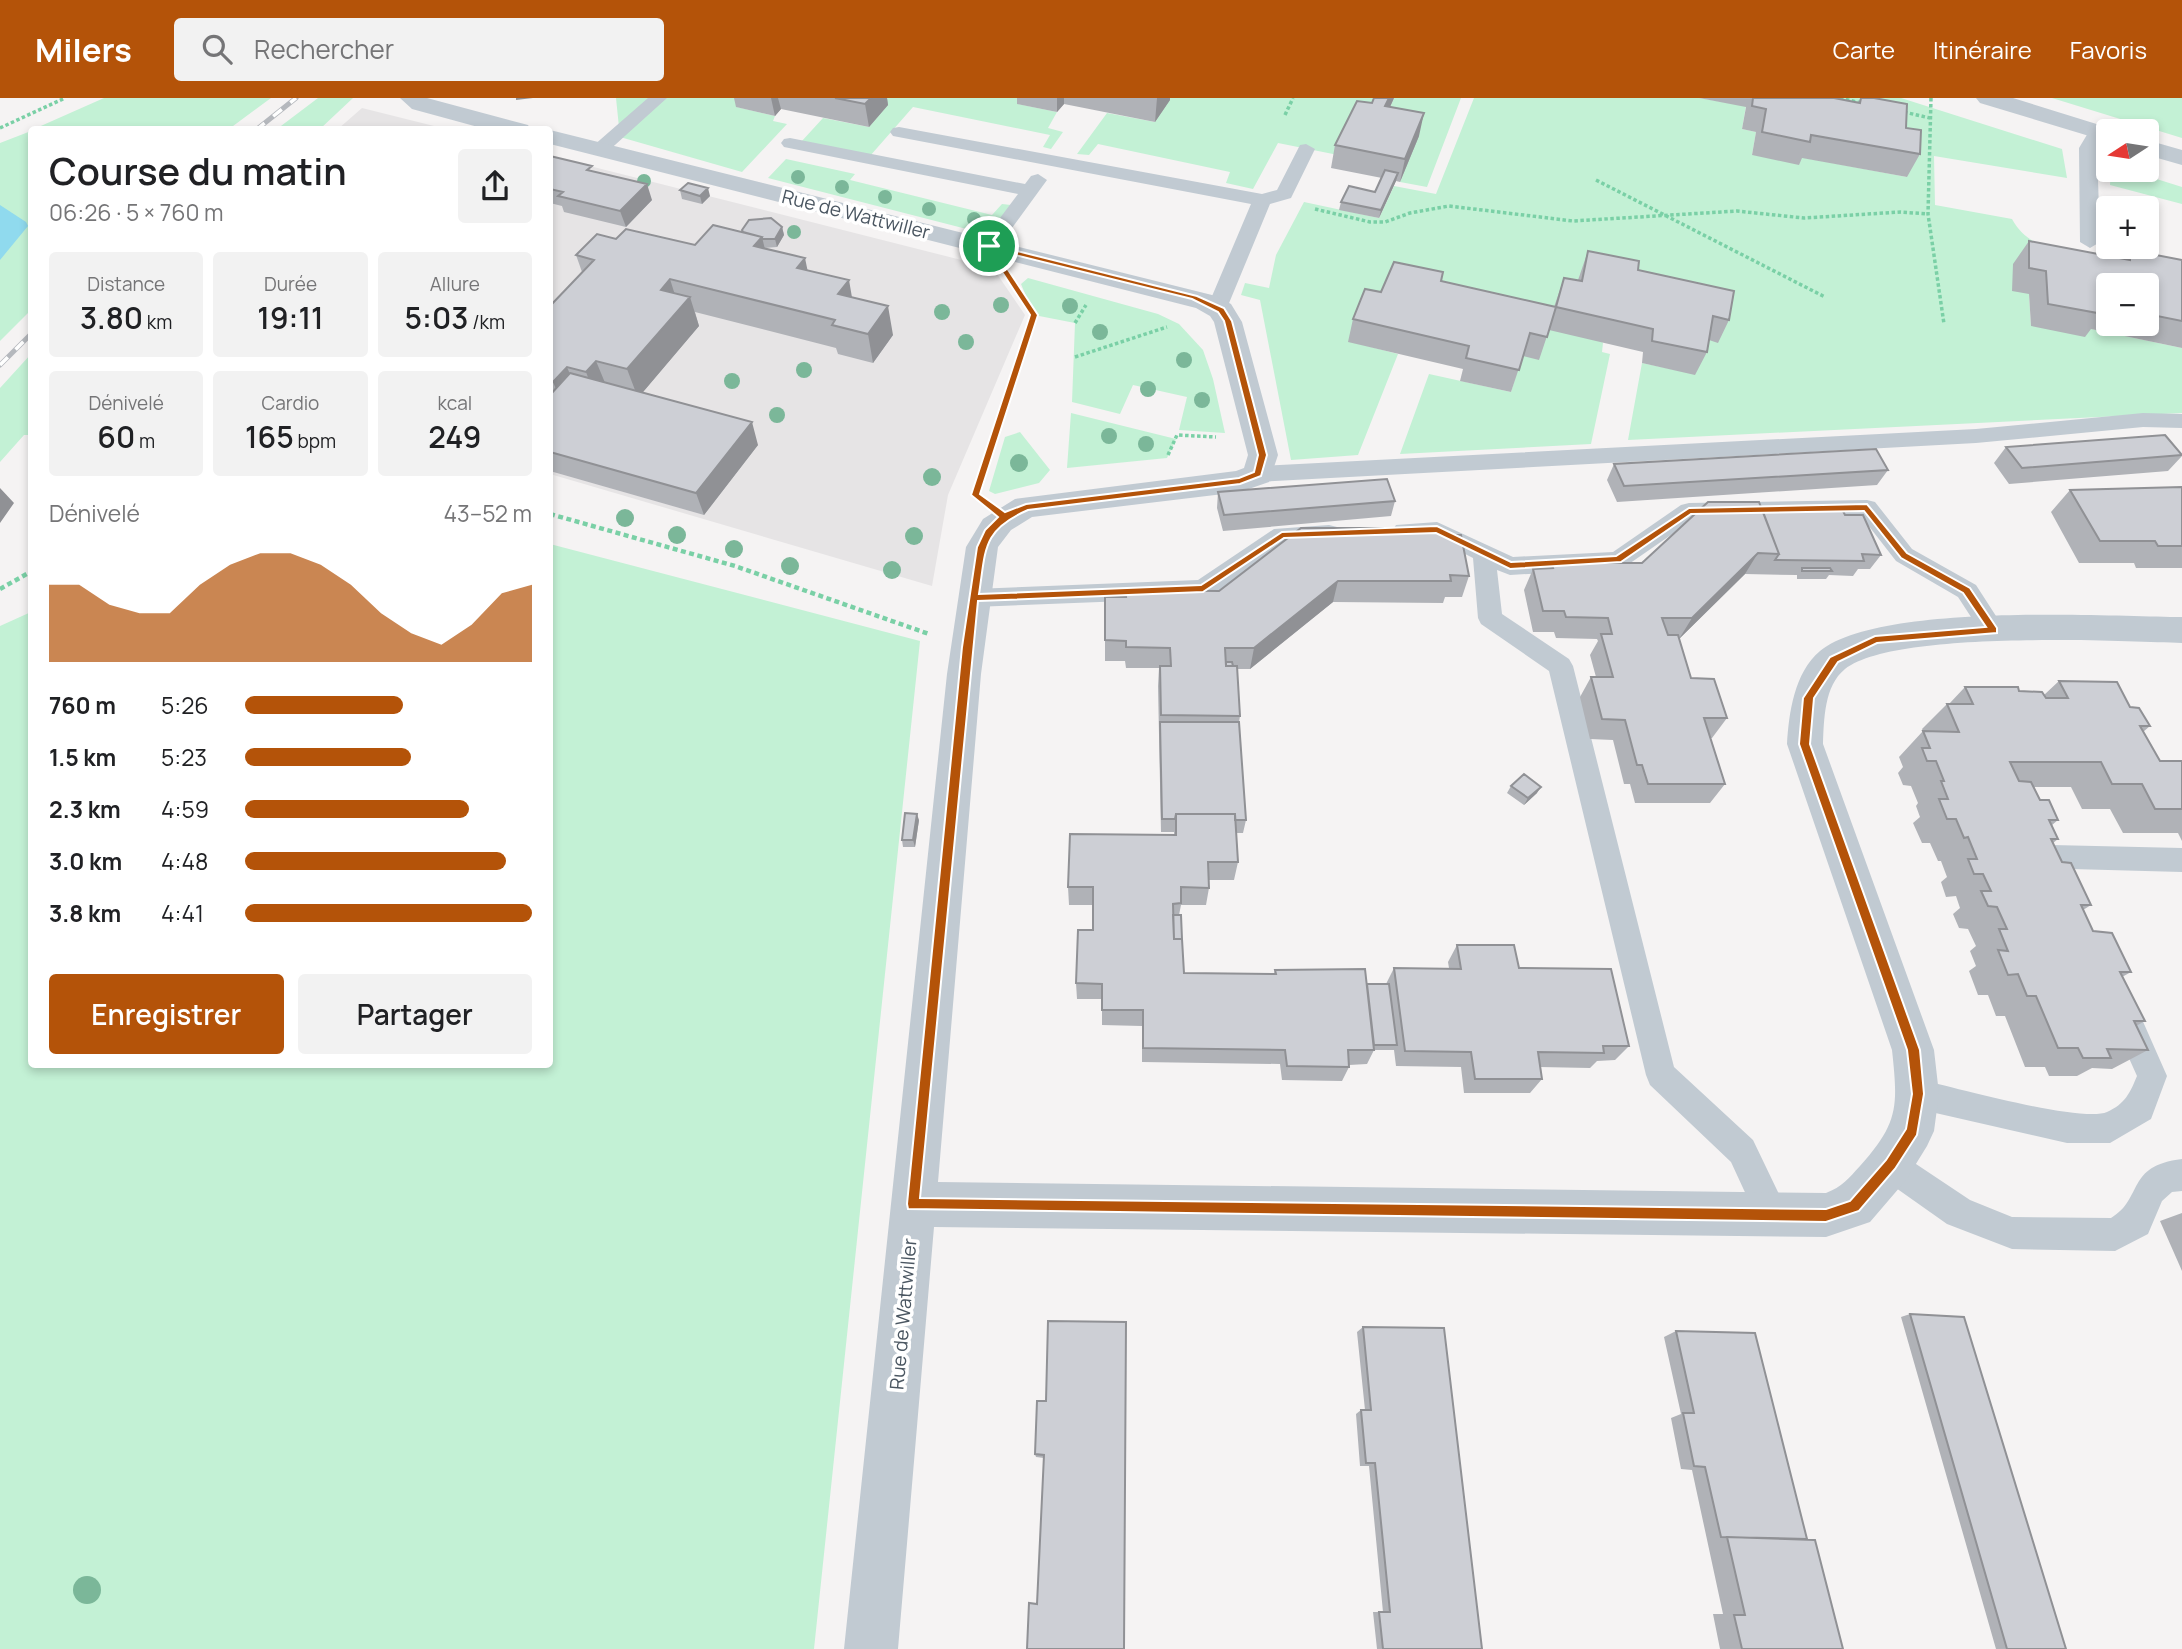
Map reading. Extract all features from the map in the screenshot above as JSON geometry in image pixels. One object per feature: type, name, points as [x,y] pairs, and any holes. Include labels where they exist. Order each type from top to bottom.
[{"type":"street","points":[[412,98],[420,104],[505,126]]},
{"type":"street","points":[[485,98],[493,123]]},
{"type":"street","points":[[1988,98],[2096,132]]},
{"type":"street","name":"Rue de Wattwiller","points":[[553,138],[1206,303]]},
{"type":"street","points":[[2160,151],[2182,158]]},
{"type":"street","points":[[1004,517],[1026,507],[1240,481],[1258,474],[1263,455],[1228,321],[1206,303]]},
{"type":"street","name":"Rue de Wattwiller","points":[[871,1649],[967,647],[982,547],[988,532],[1004,517]]},
{"type":"street","points":[[913,1204],[1826,1215],[1854,1206],[1890,1165],[1912,1131],[1918,1094],[1913,1050],[1805,744],[1808,698],[1834,659],[1875,640],[1993,630],[2182,630]]},
{"type":"lane","points":[[599,150],[658,98]]},
{"type":"lane","points":[[899,132],[1262,200],[1284,194],[1306,149]]},
{"type":"lane","points":[[2090,242],[2088,148],[2096,141]]},
{"type":"lane","points":[[790,143],[1030,191]]},
{"type":"lane","points":[[989,246],[1052,160]]},
{"type":"lane","points":[[1206,303],[1262,200]]},
{"type":"lane","points":[[1258,474],[1976,436],[2143,420],[2182,421]]},
{"type":"lane","points":[[1385,531],[1437,530],[1510,566],[1618,560],[1689,511],[1867,508],[1904,555],[1966,591],[1993,630]]},
{"type":"lane","points":[[974,598],[1203,589],[1282,535],[1347,533]]},
{"type":"lane","points":[[1484,553],[1490,618],[1560,666],[1661,1075],[1742,1151],[1773,1214]]},
{"type":"lane","points":[[2074,906],[2052,857],[2182,860]]},
{"type":"lane","points":[[1918,1094],[2067,1128],[2110,1128],[2140,1108],[2152,1076],[2113,991]]},
{"type":"lane","points":[[1890,1165],[1959,1212],[2012,1233],[2115,1235],[2136,1222],[2147,1191],[2171,1175],[2182,1175]]},
{"type":"path","points":[[0,128],[65,98]]},
{"type":"path","points":[[1285,115],[1293,98]]},
{"type":"path","points":[[1840,98],[1866,104]]},
{"type":"path","points":[[1931,98],[1928,214],[1944,324]]},
{"type":"path","points":[[1904,113],[1930,118]]},
{"type":"path","points":[[1595,180],[1825,297]]},
{"type":"path","points":[[1284,194],[1298,205],[1370,222],[1385,222],[1410,213],[1449,206],[1573,221],[1666,218],[1737,211],[1804,218],[1901,212],[1928,214]]},
{"type":"path","points":[[989,246],[1034,315],[975,495],[1004,517]]},
{"type":"path","points":[[1075,357],[1165,330],[1206,303]]},
{"type":"path","points":[[553,515],[735,566],[967,647]]},
{"type":"path","points":[[0,589],[28,573]]},
{"type":"shaded area","points":[[362,108],[434,126],[341,126]]},
{"type":"shaded area","points":[[553,157],[993,268],[1025,315],[948,495],[932,586],[553,475]]},
{"type":"green space","points":[[104,98],[271,98],[233,126],[41,126]]},
{"type":"green space","points":[[318,98],[353,98],[323,126],[281,126]]},
{"type":"green space","points":[[616,98],[746,98],[737,107],[775,116],[773,121],[787,124],[742,172],[620,137]]},
{"type":"green space","points":[[880,98],[1022,98],[1018,104],[1057,112],[1048,128],[1063,132],[1051,149],[1043,147],[1050,135],[913,107],[870,156],[801,142],[823,118],[869,127]]},
{"type":"green space","points":[[1157,98],[1380,98],[1338,155],[1278,143],[1253,189],[1226,183],[1230,172],[1098,144],[1089,155],[1077,154],[1107,113],[1155,122]]},
{"type":"green space","points":[[1394,98],[1461,98],[1427,187],[1400,182],[1418,136],[1380,129]]},
{"type":"green space","points":[[1474,98],[1699,98],[1746,106],[1742,129],[1756,132],[1752,155],[1800,157],[1907,177],[1834,115],[1836,98],[1901,98],[2062,149],[2067,178],[1934,156],[1935,205],[2012,219],[2027,237],[2048,248],[2029,294],[2031,326],[2087,328],[2096,330],[2096,336],[2125,336],[2182,348],[2182,413],[1628,440],[1642,363],[1695,374],[1580,274],[1574,304],[1603,343],[1602,352],[1610,354],[1591,444],[1400,454],[1429,374],[1511,392],[1522,355],[1547,330],[1348,341],[1398,354],[1358,455],[1291,460],[1260,300],[1241,295],[1245,283],[1269,288],[1276,255],[1304,202],[1379,218],[1394,186],[1436,194]]},
{"type":"green space","points":[[2052,98],[2182,98],[2182,138],[2160,131],[2160,119],[2120,119]]},
{"type":"green space","points":[[28,132],[28,313],[0,341],[0,143]]},
{"type":"green space","points":[[786,159],[855,174],[850,180],[992,215],[1002,204],[1011,205],[990,235],[768,178]]},
{"type":"green space","points":[[2160,180],[2182,187],[2182,204],[2159,196],[2110,185],[2110,182]]},
{"type":"green space","points":[[1028,278],[1158,314],[1179,324],[1203,350],[1213,379],[1225,433],[1179,430],[1187,397],[1133,385],[1120,414],[1072,402],[1075,323],[1034,315],[1021,284]]},
{"type":"green space","points":[[28,357],[28,435],[24,435],[0,462],[0,388]]},
{"type":"green space","points":[[1071,413],[1176,439],[1167,458],[1067,468]]},
{"type":"green space","points":[[1020,432],[1050,470],[1039,483],[995,494],[989,491],[1005,437]]},
{"type":"green space","points":[[553,545],[920,641],[814,1649],[0,1649],[0,626],[28,613],[28,1068],[553,1068]]},
{"type":"water","points":[[0,205],[28,226],[0,260]]},
{"type":"building","points":[[835,98],[871,98],[865,104]]},
{"type":"building","points":[[1374,98],[1389,98],[1385,106],[1424,113],[1405,159],[1335,145],[1357,101],[1372,103]]},
{"type":"building","points":[[1753,98],[1834,98],[1860,103],[1861,98],[1874,98],[1907,104],[1906,128],[1921,130],[1920,154],[1811,135],[1810,142],[1762,132],[1766,109],[1752,106]]},
{"type":"building","points":[[553,157],[592,166],[587,170],[647,184],[620,211],[558,196],[563,192],[553,190]]},
{"type":"building","points":[[1385,170],[1398,173],[1381,210],[1341,202],[1349,186],[1375,192]]},
{"type":"building","points":[[688,183],[708,188],[700,196],[680,190]]},
{"type":"building","points":[[771,218],[782,227],[775,239],[763,239],[742,230],[749,220]]},
{"type":"building","points":[[713,225],[762,237],[754,246],[805,258],[797,268],[849,280],[838,294],[888,306],[868,334],[832,325],[835,320],[670,279],[661,290],[690,297],[627,369],[596,361],[586,372],[567,367],[553,382],[553,303],[594,260],[576,255],[597,234],[616,239],[626,229],[695,245]]},
{"type":"building","points":[[2029,241],[2096,254],[2096,259],[2159,259],[2159,256],[2182,260],[2182,321],[2159,316],[2159,273],[2096,273],[2096,313],[2048,304],[2046,271],[2029,268]]},
{"type":"building","points":[[1588,251],[1639,261],[1638,270],[1734,291],[1729,320],[1713,316],[1707,352],[1652,341],[1653,329],[1556,307],[1564,278],[1582,281]]},
{"type":"building","points":[[1394,262],[1443,272],[1441,281],[1556,307],[1547,337],[1530,333],[1519,370],[1466,358],[1469,346],[1353,319],[1365,289],[1381,292]]},
{"type":"building","points":[[570,373],[752,422],[696,493],[553,453],[553,392]]},
{"type":"building","points":[[2165,435],[2182,455],[2022,468],[2006,447]]},
{"type":"building","points":[[1876,449],[1888,470],[1624,486],[1614,464]]},
{"type":"building","points":[[1387,479],[1395,501],[1224,515],[1218,492]]},
{"type":"building","points":[[2182,487],[2182,546],[2158,546],[2155,541],[2100,541],[2070,490]]},
{"type":"building","points":[[1708,502],[1759,502],[1779,554],[1758,553],[1692,618],[1662,618],[1668,635],[1678,635],[1691,678],[1714,679],[1727,718],[1704,718],[1725,784],[1648,784],[1642,765],[1637,765],[1625,720],[1602,719],[1591,677],[1613,677],[1601,634],[1612,634],[1608,618],[1566,617],[1564,611],[1543,611],[1533,569],[1553,568],[1551,563],[1642,563]]},
{"type":"building","points":[[1762,509],[1842,509],[1845,515],[1863,515],[1881,555],[1862,554],[1864,561],[1775,560],[1779,554]]},
{"type":"building","points":[[1301,528],[1440,528],[1442,535],[1461,535],[1469,576],[1450,575],[1451,581],[1338,581],[1254,648],[1225,648],[1226,666],[1237,666],[1240,716],[1161,715],[1160,666],[1171,666],[1170,648],[1126,647],[1126,641],[1105,640],[1105,597],[1126,597],[1125,590],[1219,591]]},
{"type":"building","points":[[1802,568],[1830,568],[1832,571],[1802,571]]},
{"type":"building","points":[[2059,681],[2117,682],[2130,707],[2139,708],[2150,726],[2140,726],[2160,761],[2182,761],[2182,809],[2155,809],[2142,784],[2112,784],[2101,762],[2010,762],[2019,781],[2031,782],[2040,800],[2049,800],[2058,820],[2049,820],[2058,839],[2051,839],[2062,862],[2071,863],[2091,905],[2081,905],[2093,931],[2112,933],[2131,972],[2120,972],[2145,1021],[2134,1021],[2148,1050],[2107,1049],[2111,1058],[2083,1058],[2078,1048],[2058,1048],[2036,996],[2027,996],[2018,974],[2008,975],[1998,950],[2008,951],[1999,929],[2007,929],[1997,907],[1988,906],[1981,891],[1991,891],[1983,874],[1974,874],[1968,859],[1977,859],[1968,837],[1964,838],[1956,819],[1947,819],[1939,799],[1948,799],[1941,781],[1944,781],[1936,761],[1927,761],[1922,748],[1930,748],[1923,731],[1959,732],[1947,704],[1973,704],[1965,687],[2018,687],[2019,691],[2042,692],[2046,698],[2068,698]]},
{"type":"building","points":[[1160,722],[1239,722],[1246,820],[1235,820],[1235,814],[1176,814],[1175,819],[1162,819]]},
{"type":"building","points":[[1524,774],[1541,787],[1528,798],[1511,786]]},
{"type":"building","points":[[905,813],[917,814],[913,840],[902,840]]},
{"type":"building","points":[[1176,814],[1235,814],[1238,862],[1208,862],[1209,888],[1181,887],[1181,903],[1173,904],[1174,939],[1182,939],[1184,973],[1276,974],[1275,970],[1365,969],[1374,1050],[1348,1050],[1349,1067],[1287,1066],[1285,1050],[1143,1048],[1143,1010],[1102,1010],[1102,984],[1076,983],[1078,930],[1093,930],[1093,887],[1068,887],[1070,834],[1176,835]]},
{"type":"building","points":[[1173,915],[1181,915],[1182,939],[1174,939]]},
{"type":"building","points":[[1457,945],[1514,945],[1519,968],[1611,969],[1629,1046],[1603,1046],[1604,1053],[1538,1052],[1542,1079],[1475,1079],[1471,1052],[1405,1051],[1394,968],[1461,969]]},
{"type":"building","points":[[1367,984],[1389,984],[1397,1045],[1374,1045]]},
{"type":"building","points":[[1910,1314],[1964,1317],[2066,1649],[2007,1649]]},
{"type":"building","points":[[1048,1321],[1126,1322],[1124,1649],[1027,1649],[1029,1603],[1037,1604],[1044,1455],[1035,1454],[1037,1401],[1046,1401]]},
{"type":"building","points":[[1363,1327],[1444,1328],[1482,1649],[1383,1649],[1379,1612],[1390,1612],[1375,1463],[1366,1463],[1361,1410],[1371,1410]]},
{"type":"building","points":[[1676,1331],[1755,1333],[1807,1539],[1721,1537],[1705,1467],[1694,1466],[1683,1413],[1694,1413]]},
{"type":"building","points":[[1727,1537],[1815,1540],[1843,1649],[1742,1649],[1734,1615],[1745,1615]]},
{"type":"railway","points":[[261,126],[296,98]]},
{"type":"railway","points":[[0,365],[28,337]]},
{"type":"route","points":[[989,246],[1034,315],[975,495],[1004,517],[988,532],[982,547],[974,598],[967,647],[913,1204],[1826,1215],[1854,1206],[1890,1165],[1912,1131],[1918,1094],[1913,1050],[1805,744],[1808,698],[1834,659],[1875,640],[1993,630],[1966,591],[1904,555],[1867,508],[1689,511],[1618,560],[1510,566],[1437,530],[1282,535],[1203,589],[974,598],[982,547],[988,532],[1004,517],[1026,507],[1240,481],[1258,474],[1263,455],[1228,321],[1221,310],[1194,298],[989,246]]}]
